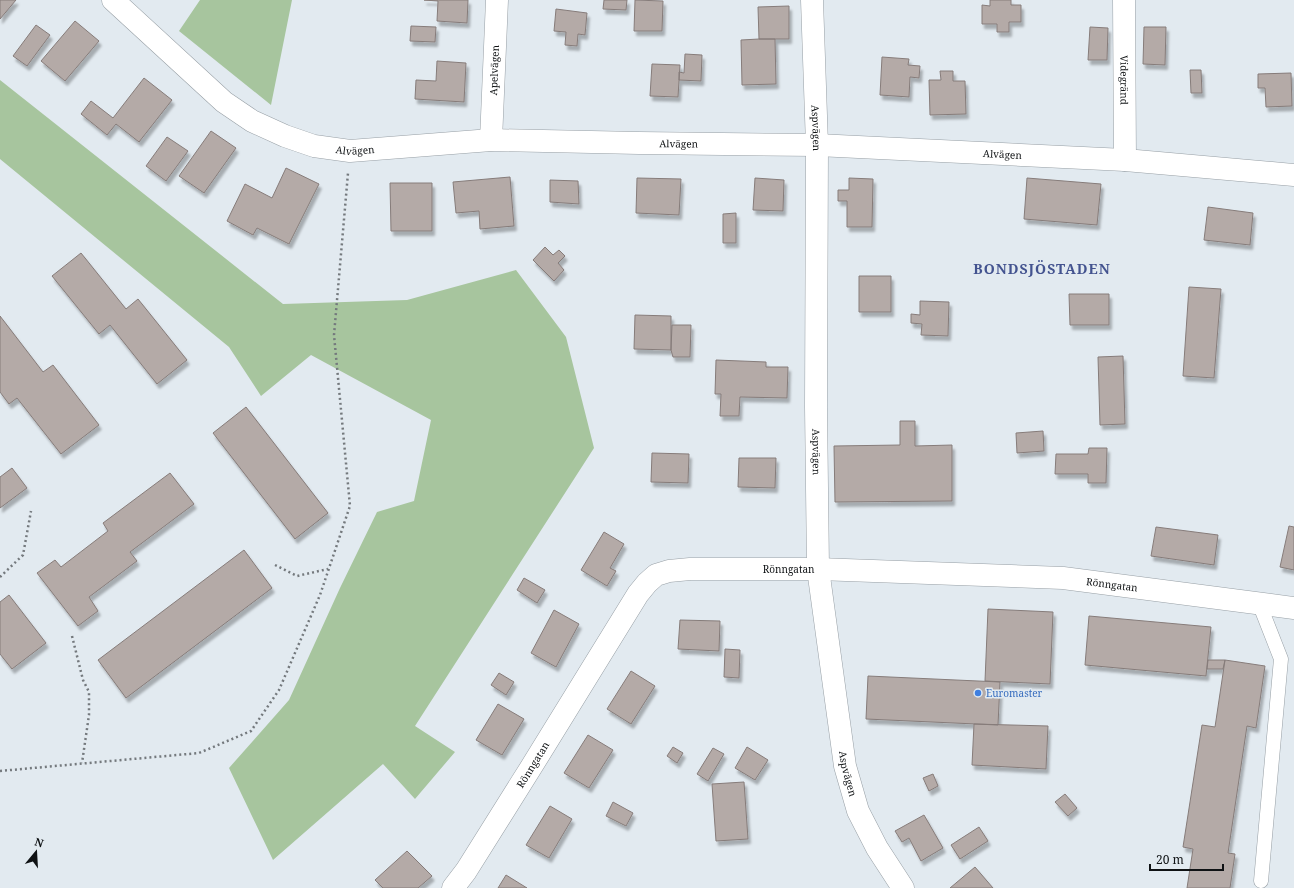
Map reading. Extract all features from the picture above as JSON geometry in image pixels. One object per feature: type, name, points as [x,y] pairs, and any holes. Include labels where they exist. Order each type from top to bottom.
[{"type":"street","name":"Alvägen","points":[[113,0],[224,102],[252,121],[285,136],[314,146],[350,151],[491,140],[817,145],[1125,160],[1294,175]]},
{"type":"street","name":"Apelvägen","points":[[491,140],[497,0]]},
{"type":"street","name":"Aspvägen","points":[[812,0],[817,145],[816,407],[818,569],[845,766],[858,811],[877,848],[903,888]]},
{"type":"street","name":"Videgränd","points":[[1124,0],[1125,160]]},
{"type":"street","name":"Rönngatan","points":[[453,888],[466,871],[638,594],[656,575],[669,571],[690,569],[818,569],[1063,578],[1294,608]]},
{"type":"lane","points":[[1259,603],[1281,659],[1260,881]]},
{"type":"path","points":[[0,771],[199,753],[251,731],[279,690],[320,595],[350,506],[334,335],[350,151]]},
{"type":"path","points":[[0,577],[23,555],[31,511]]},
{"type":"path","points":[[275,565],[297,576],[329,569]]},
{"type":"path","points":[[72,636],[83,680],[89,692],[89,715],[82,763]]},
{"type":"green space","points":[[200,0],[292,0],[271,105],[179,31]]},
{"type":"green space","points":[[0,80],[283,304],[407,300],[516,270],[566,337],[594,448],[415,726],[455,752],[415,799],[383,764],[273,860],[229,768],[289,700],[340,588],[377,512],[414,501],[431,420],[311,355],[261,396],[229,347],[0,159]]},
{"type":"building","points":[[0,0],[16,0],[0,19]]},
{"type":"building","points":[[424,0],[468,0],[467,23],[437,21],[438,1]]},
{"type":"building","points":[[604,0],[627,0],[626,10],[603,9]]},
{"type":"building","points":[[635,0],[663,1],[662,31],[634,31]]},
{"type":"building","points":[[990,0],[1011,0],[1011,5],[1021,5],[1021,22],[1009,22],[1009,32],[997,32],[997,24],[982,24],[982,5],[990,6]]},
{"type":"building","points":[[789,6],[789,39],[759,39],[758,7]]},
{"type":"building","points":[[556,9],[587,13],[585,35],[578,34],[577,46],[565,45],[566,32],[554,31]]},
{"type":"building","points":[[75,21],[99,41],[65,81],[41,61]]},
{"type":"building","points":[[36,25],[50,35],[27,66],[13,56]]},
{"type":"building","points":[[411,26],[436,27],[435,42],[410,41]]},
{"type":"building","points":[[1090,27],[1108,28],[1107,60],[1088,60]]},
{"type":"building","points":[[1144,27],[1166,27],[1165,65],[1143,64]]},
{"type":"building","points":[[775,39],[776,84],[742,85],[741,40]]},
{"type":"building","points":[[685,54],[702,55],[701,81],[679,80],[679,72],[684,73]]},
{"type":"building","points":[[882,57],[909,59],[908,65],[920,66],[919,78],[910,77],[909,97],[880,95]]},
{"type":"building","points":[[437,61],[466,63],[464,102],[415,99],[416,80],[436,81]]},
{"type":"building","points":[[652,64],[680,65],[678,97],[650,96]]},
{"type":"building","points":[[1190,70],[1201,70],[1202,93],[1191,93]]},
{"type":"building","points":[[940,71],[953,71],[953,81],[965,81],[966,114],[930,115],[929,80],[941,80]]},
{"type":"building","points":[[1291,73],[1292,106],[1266,107],[1265,88],[1258,88],[1258,74]]},
{"type":"building","points":[[144,78],[172,100],[139,142],[116,124],[107,135],[81,114],[91,101],[113,118]]},
{"type":"building","points":[[211,131],[236,148],[204,193],[179,176]]},
{"type":"building","points":[[167,137],[188,151],[166,181],[146,166]]},
{"type":"building","points":[[286,168],[319,184],[289,244],[257,228],[253,235],[227,221],[245,184],[272,198]]},
{"type":"building","points":[[510,177],[514,226],[480,229],[479,211],[456,213],[453,182]]},
{"type":"building","points":[[637,178],[681,179],[679,215],[636,213]]},
{"type":"building","points":[[755,178],[784,180],[783,211],[753,210]]},
{"type":"building","points":[[849,178],[873,179],[872,227],[847,227],[847,201],[838,201],[838,190],[849,190]]},
{"type":"building","points":[[1027,178],[1101,184],[1097,225],[1024,219]]},
{"type":"building","points":[[550,180],[578,181],[579,204],[550,202]]},
{"type":"building","points":[[390,183],[432,183],[432,231],[391,231]]},
{"type":"building","points":[[1208,207],[1253,213],[1250,245],[1204,240]]},
{"type":"building","points":[[736,213],[736,243],[723,243],[723,214]]},
{"type":"building","points":[[545,247],[553,255],[559,250],[565,256],[558,263],[564,270],[554,281],[533,260]]},
{"type":"building","points":[[81,253],[126,309],[138,299],[187,360],[157,384],[110,325],[99,334],[52,276]]},
{"type":"building","points":[[859,276],[891,276],[891,312],[859,312]]},
{"type":"building","points":[[1189,287],[1221,289],[1214,378],[1183,376]]},
{"type":"building","points":[[1069,294],[1109,294],[1109,325],[1070,325]]},
{"type":"building","points":[[920,301],[949,302],[948,336],[921,335],[922,324],[911,323],[911,314],[920,315]]},
{"type":"building","points":[[635,315],[671,316],[671,350],[634,349]]},
{"type":"building","points":[[0,316],[43,372],[53,365],[99,425],[61,454],[17,398],[9,404],[0,392]]},
{"type":"building","points":[[672,325],[691,325],[690,357],[673,357],[671,350]]},
{"type":"building","points":[[1123,356],[1125,424],[1100,425],[1098,357]]},
{"type":"building","points":[[716,360],[766,362],[766,367],[788,367],[787,398],[740,397],[739,416],[720,416],[721,394],[715,394]]},
{"type":"building","points":[[246,407],[328,513],[295,539],[213,433]]},
{"type":"building","points":[[900,421],[915,421],[915,446],[952,445],[952,501],[835,502],[834,446],[900,445]]},
{"type":"building","points":[[1043,431],[1044,451],[1017,453],[1016,433]]},
{"type":"building","points":[[1089,448],[1107,448],[1106,483],[1088,483],[1088,474],[1055,474],[1056,454],[1088,454]]},
{"type":"building","points":[[652,453],[689,454],[688,483],[651,482]]},
{"type":"building","points":[[739,458],[776,458],[775,488],[738,487]]},
{"type":"building","points":[[12,468],[27,488],[0,508],[0,477]]},
{"type":"building","points":[[170,473],[194,504],[130,552],[137,561],[89,597],[98,611],[78,626],[37,573],[55,560],[61,567],[108,531],[103,523]]},
{"type":"building","points":[[1289,526],[1294,527],[1294,570],[1280,567]]},
{"type":"building","points":[[1156,527],[1218,535],[1214,565],[1151,556]]},
{"type":"building","points":[[604,532],[624,544],[610,568],[616,571],[607,586],[581,570]]},
{"type":"building","points":[[244,550],[272,588],[126,698],[98,660]]},
{"type":"building","points":[[524,578],[545,590],[537,603],[517,590]]},
{"type":"building","points":[[9,595],[46,643],[12,669],[0,654],[0,602]]},
{"type":"building","points":[[988,609],[1053,612],[1050,684],[985,681]]},
{"type":"building","points":[[554,610],[579,624],[556,667],[531,653]]},
{"type":"building","points":[[1089,616],[1211,627],[1206,676],[1085,665]]},
{"type":"building","points":[[680,620],[720,621],[719,651],[678,649]]},
{"type":"building","points":[[725,649],[740,650],[739,678],[724,677]]},
{"type":"building","points":[[1208,660],[1225,660],[1223,669],[1207,669]]},
{"type":"building","points":[[1225,660],[1265,666],[1256,728],[1247,726],[1228,853],[1235,854],[1230,888],[1187,888],[1193,849],[1183,847],[1202,725],[1215,727]]},
{"type":"building","points":[[631,671],[655,686],[631,724],[607,709]]},
{"type":"building","points":[[499,673],[514,682],[506,695],[491,685]]},
{"type":"building","points":[[868,676],[1000,682],[998,725],[866,719]]},
{"type":"building","points":[[498,704],[524,719],[502,755],[476,740]]},
{"type":"building","points":[[974,724],[1048,726],[1046,769],[972,765]]},
{"type":"building","points":[[588,735],[613,750],[589,788],[564,773]]},
{"type":"building","points":[[673,747],[683,753],[677,763],[667,756]]},
{"type":"building","points":[[747,747],[768,760],[755,780],[735,768]]},
{"type":"building","points":[[713,748],[724,754],[708,781],[697,774]]},
{"type":"building","points":[[933,774],[938,786],[929,791],[923,778]]},
{"type":"building","points":[[744,782],[748,839],[716,841],[712,784]]},
{"type":"building","points":[[1065,794],[1077,808],[1068,816],[1055,802]]},
{"type":"building","points":[[613,802],[633,813],[626,826],[606,816]]},
{"type":"building","points":[[550,806],[572,819],[549,858],[526,845]]},
{"type":"building","points":[[924,815],[943,848],[921,861],[909,838],[902,842],[895,831]]},
{"type":"building","points":[[979,827],[988,841],[960,859],[951,845]]},
{"type":"building","points":[[407,851],[432,876],[418,888],[383,888],[375,880]]},
{"type":"building","points":[[975,867],[993,888],[950,888]]},
{"type":"building","points":[[506,875],[527,888],[498,888]]},
{"type":"place","name":"Euromaster","points":[[978,693]]},
{"type":"district","name":"BONDSJÖSTADEN","points":[[1042,268]]}]
